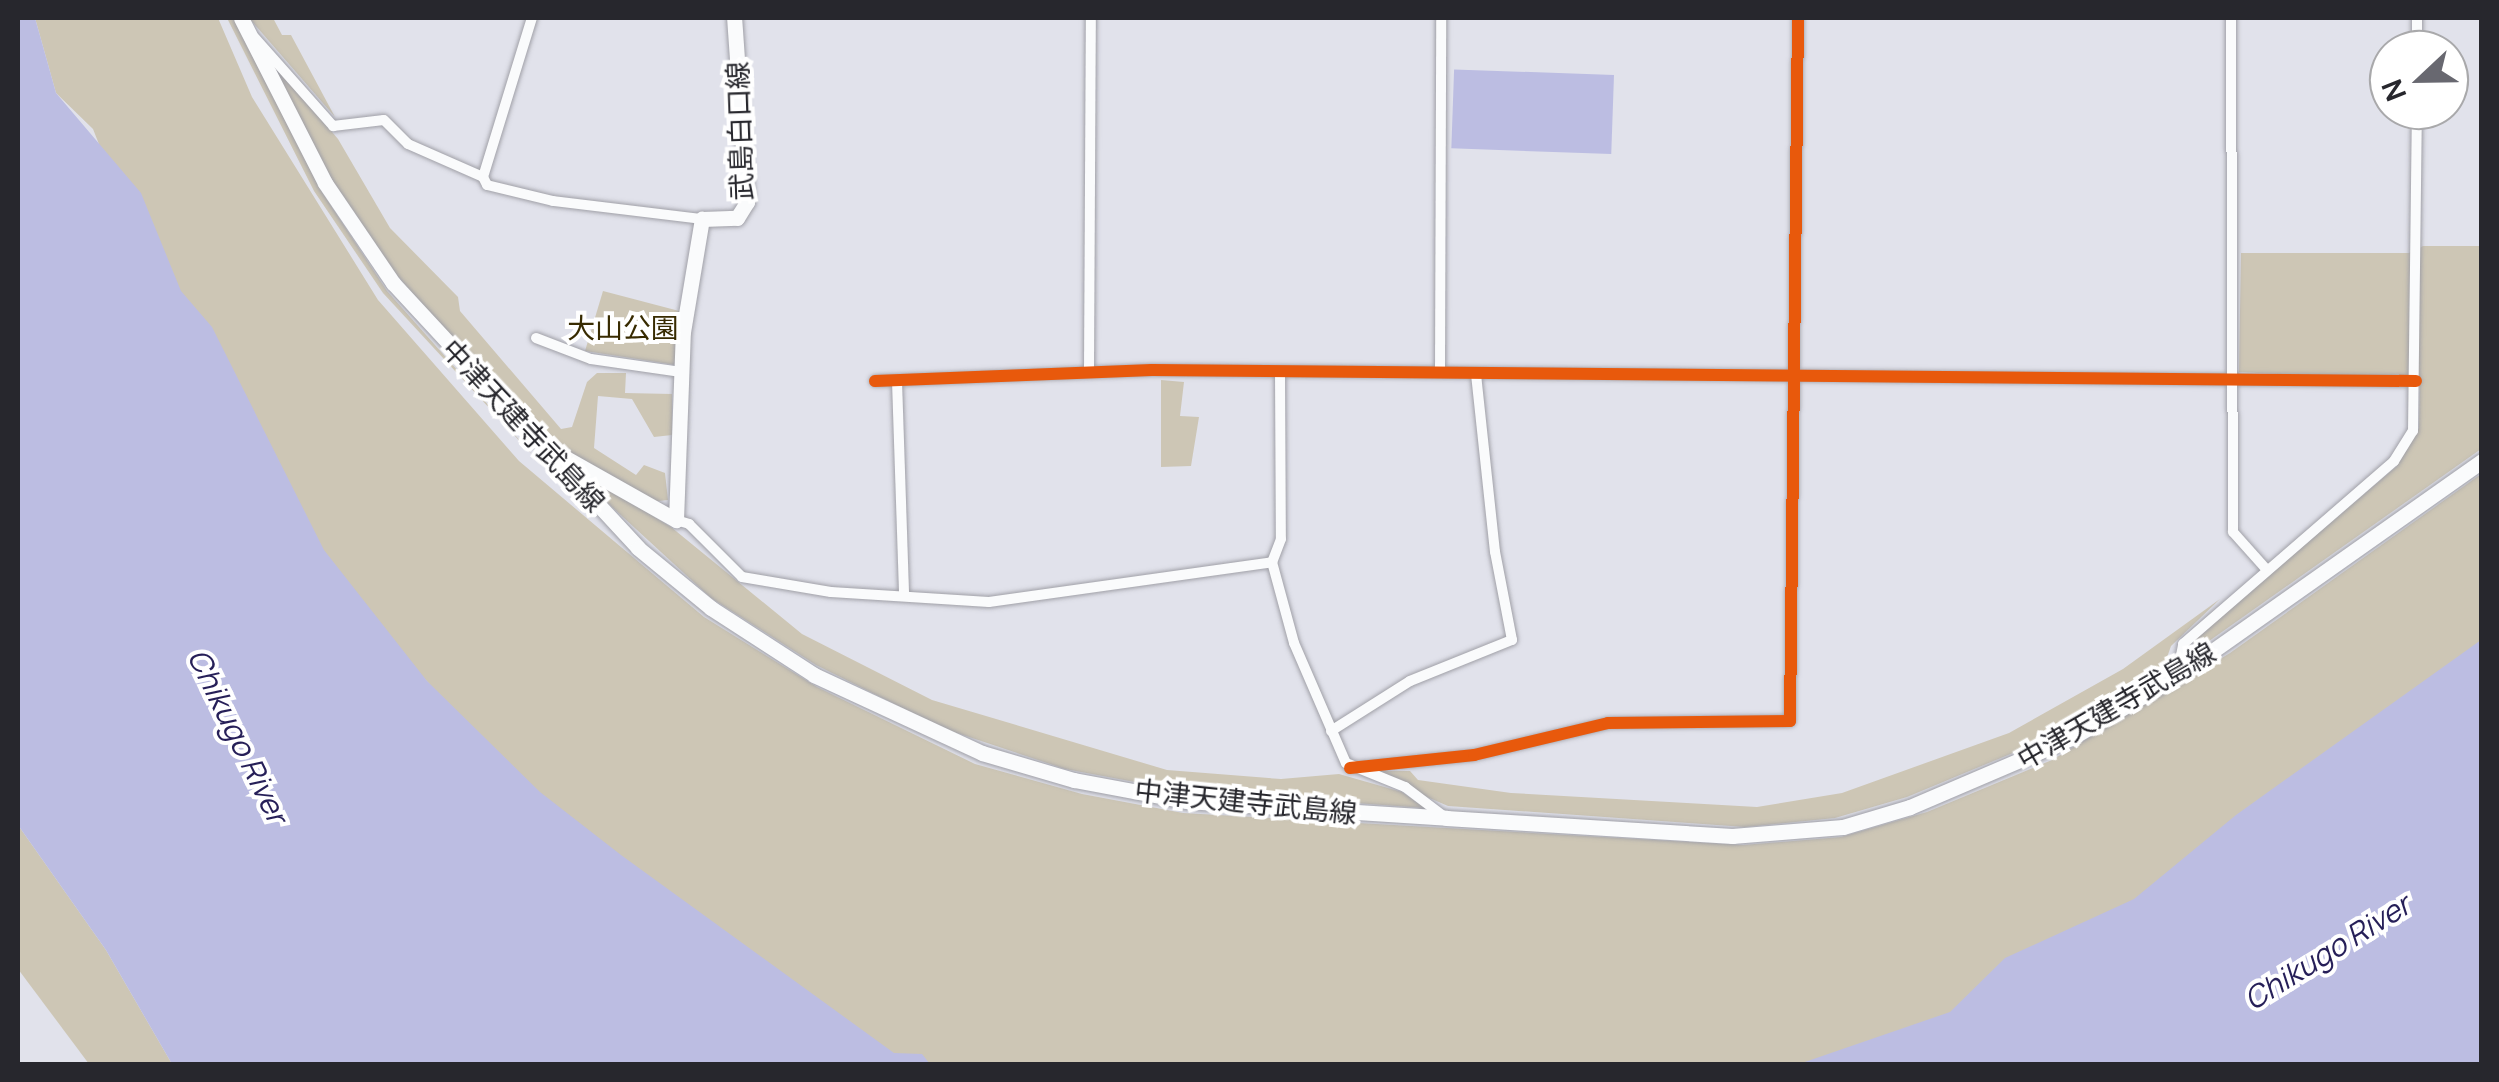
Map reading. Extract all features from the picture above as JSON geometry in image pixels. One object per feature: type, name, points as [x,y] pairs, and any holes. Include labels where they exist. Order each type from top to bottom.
[{"type":"main road","name":"武島白口線","points":[[676,520],[680,372],[702,219],[737,218],[747,202],[734,18]]},
{"type":"main road","name":"中津天建寺武島線","points":[[244,25],[325,183],[393,283],[534,440],[638,548],[711,608],[814,675],[964,746],[1074,780],[1186,802],[1732,836],[1843,827],[2011,766],[2177,676],[2482,461]]},
{"type":"main road","points":[[534,440],[676,520]]},
{"type":"street","points":[[483,177],[532,18]]},
{"type":"street","points":[[1090,370],[1091,18]]},
{"type":"street","points":[[1440,371],[1441,18]]},
{"type":"street","points":[[1350,768],[1474,755],[1608,723],[1790,721],[1798,18]]},
{"type":"street","points":[[2231,18],[2233,532],[2267,570]]},
{"type":"street","points":[[244,25],[333,126],[384,120],[408,144],[483,177],[487,185],[553,201],[702,219]]},
{"type":"street","points":[[2177,676],[2184,644],[2394,461],[2413,431],[2417,130]]},
{"type":"street","points":[[536,338],[591,358],[680,372]]},
{"type":"street","points":[[875,381],[1090,370],[2416,382]]},
{"type":"street","points":[[1280,372],[1280,539],[1272,562],[1294,643],[1350,768],[1405,787],[1446,818]]},
{"type":"street","points":[[1331,730],[1410,681],[1512,640],[1495,552],[1476,374]]},
{"type":"street","points":[[898,381],[904,594]]},
{"type":"street","points":[[676,520],[689,524],[732,570],[766,586],[989,602],[1272,562]]},
{"type":"green space","points":[[35,18],[218,18],[252,97],[378,300],[519,461],[704,617],[817,687],[975,764],[1082,794],[1183,813],[1743,845],[1841,837],[1927,812],[2052,760],[2230,653],[2481,474],[2481,670],[1911,1064],[893,1064],[532,794],[310,556],[153,282],[93,129],[56,93]]},
{"type":"green space","points":[[227,18],[233,18],[320,189],[387,291],[539,462],[383,293],[314,191]]},
{"type":"green space","points":[[249,18],[273,18],[282,35],[291,35],[335,117]]},
{"type":"green space","points":[[264,52],[338,139],[390,228],[458,297],[460,311],[561,429],[572,427],[587,382],[597,373],[626,373],[625,393],[672,394],[672,435],[654,437],[632,399],[598,396],[594,448],[636,475],[644,465],[665,473],[668,500],[650,502],[532,429],[395,273],[331,179]]},
{"type":"green space","points":[[2423,246],[2481,246],[2481,449],[2195,651],[2193,640],[2397,466],[2419,428],[2420,381],[2239,372],[2241,253],[2409,253]]},
{"type":"green space","name":"大山公園","points":[[603,291],[683,312],[676,365],[585,351]]},
{"type":"green space","points":[[1161,380],[1184,382],[1180,416],[1199,417],[1191,466],[1161,467]]},
{"type":"green space","points":[[562,461],[671,527],[802,634],[932,700],[1167,770],[1281,779],[1339,774],[1402,792],[1425,808],[1183,791],[1065,769],[945,729],[816,665],[711,598]]},
{"type":"green space","points":[[2220,599],[2171,646],[2161,675],[2056,735],[1907,797],[1835,818],[1745,827],[1448,806],[1367,771],[1410,771],[1418,780],[1511,793],[1757,807],[1842,793],[2009,733],[2123,669]]},
{"type":"green space","points":[[18,825],[106,950],[172,1064],[89,1064],[18,969]]},
{"type":"water","name":"Chikugo River","points":[[18,18],[35,18],[56,93],[141,193],[181,291],[212,327],[324,550],[427,681],[540,792],[621,855],[894,1053],[922,1054],[930,1064],[172,1064],[106,950],[18,825]]},
{"type":"water","points":[[1454,69],[1614,75],[1611,154],[1451,148]]},
{"type":"water","name":"Chikugo River","points":[[2481,640],[2481,1064],[1799,1064],[1950,1012],[2005,958],[2134,899],[2236,815]]},
{"type":"cycle path","points":[[1350,768],[1474,755],[1608,723],[1790,721],[1798,18]]},
{"type":"cycle path","points":[[875,381],[1152,370],[2416,381]]}]
